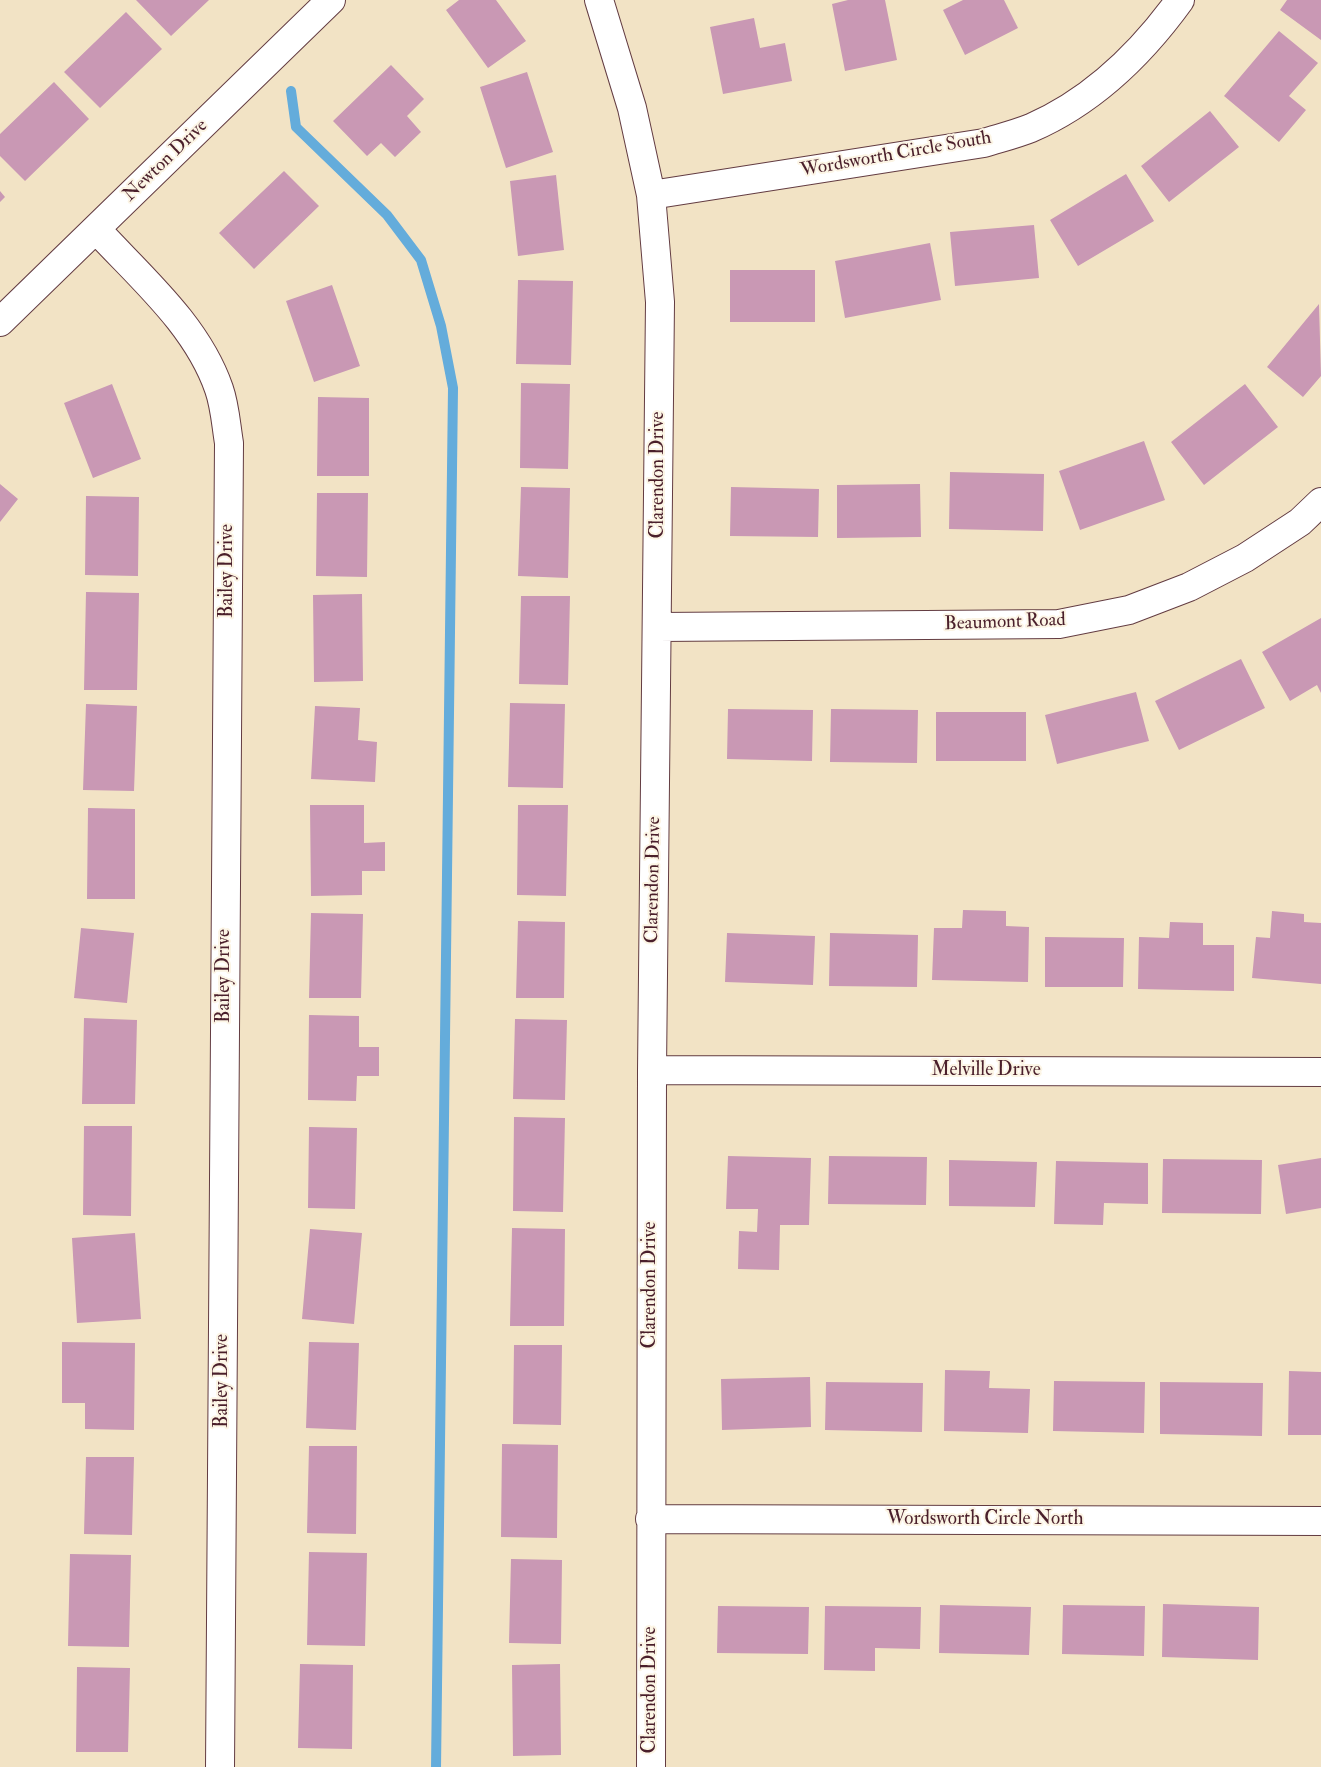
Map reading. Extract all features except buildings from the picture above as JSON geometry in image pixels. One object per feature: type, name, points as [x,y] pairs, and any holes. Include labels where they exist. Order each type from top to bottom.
[{"type":"street","name":"Newton Drive","points":[[0,322],[331,0]]},
{"type":"street","name":"Clarendon Drive","points":[[598,0],[632,108],[651,195],[660,302],[652,1070],[651,1767]]},
{"type":"street","name":"Wordsworth Circle South","points":[[651,195],[984,143],[1030,128],[1070,108],[1114,76],[1156,34],[1180,0]]},
{"type":"street","name":"Bailey Drive","points":[[96,229],[180,318],[205,356],[220,391],[229,442],[220,1767]]},
{"type":"street","name":"Beaumont Road","points":[[658,627],[1068,622],[1129,610],[1189,587],[1245,558],[1300,522],[1321,502]]},
{"type":"street","name":"Melville Drive","points":[[652,1070],[1321,1072]]},
{"type":"street","name":"Wordsworth Circle North","points":[[650,1519],[1321,1521]]},
{"type":"waterway","points":[[291,91],[296,127],[387,215],[421,260],[441,326],[453,388],[436,1767]]}]
